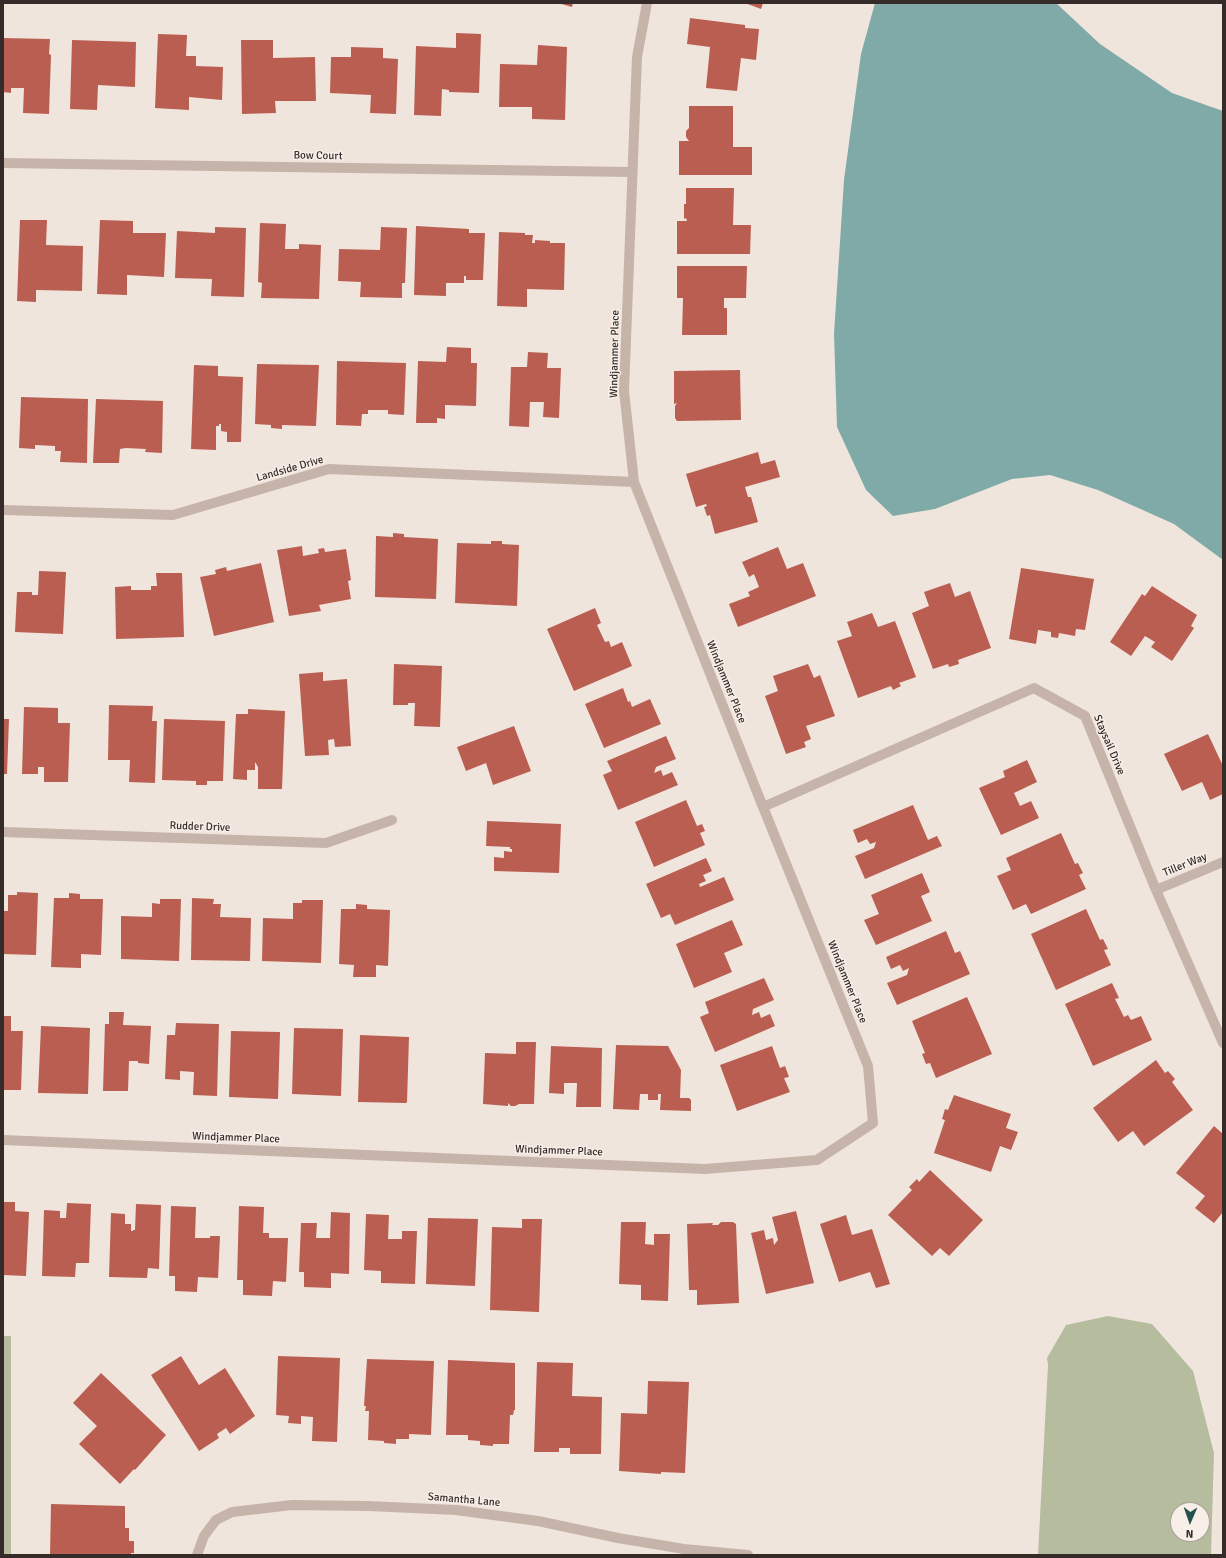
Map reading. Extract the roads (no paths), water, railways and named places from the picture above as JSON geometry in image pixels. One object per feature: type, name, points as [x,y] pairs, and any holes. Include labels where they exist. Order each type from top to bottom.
[{"type":"street","name":"Windjammer Place","points":[[3,1140],[705,1169],[817,1160],[872,1123],[868,1066],[634,482],[624,391],[637,57],[647,3]]},
{"type":"street","name":"Bow Court","points":[[3,163],[632,172]]},
{"type":"street","name":"Landside Drive","points":[[3,510],[173,516],[328,469],[634,482]]},
{"type":"street","name":"Staysail Drive","points":[[763,807],[1034,688],[1085,716],[1156,890],[1223,1042]]},
{"type":"street","name":"Rudder Drive","points":[[3,832],[326,843],[392,820]]},
{"type":"street","name":"Tiller Way","points":[[1156,890],[1223,862]]},
{"type":"street","name":"Samantha Lane","points":[[197,1555],[204,1536],[216,1520],[232,1512],[292,1505],[368,1506],[456,1510],[538,1521],[618,1538],[684,1549],[748,1555]]},
{"type":"water","points":[[875,3],[1056,3],[1100,44],[1172,93],[1223,111],[1223,560],[1174,524],[1098,490],[1050,475],[1012,479],[935,509],[893,516],[866,490],[837,427],[834,334],[844,180],[861,54]]}]
